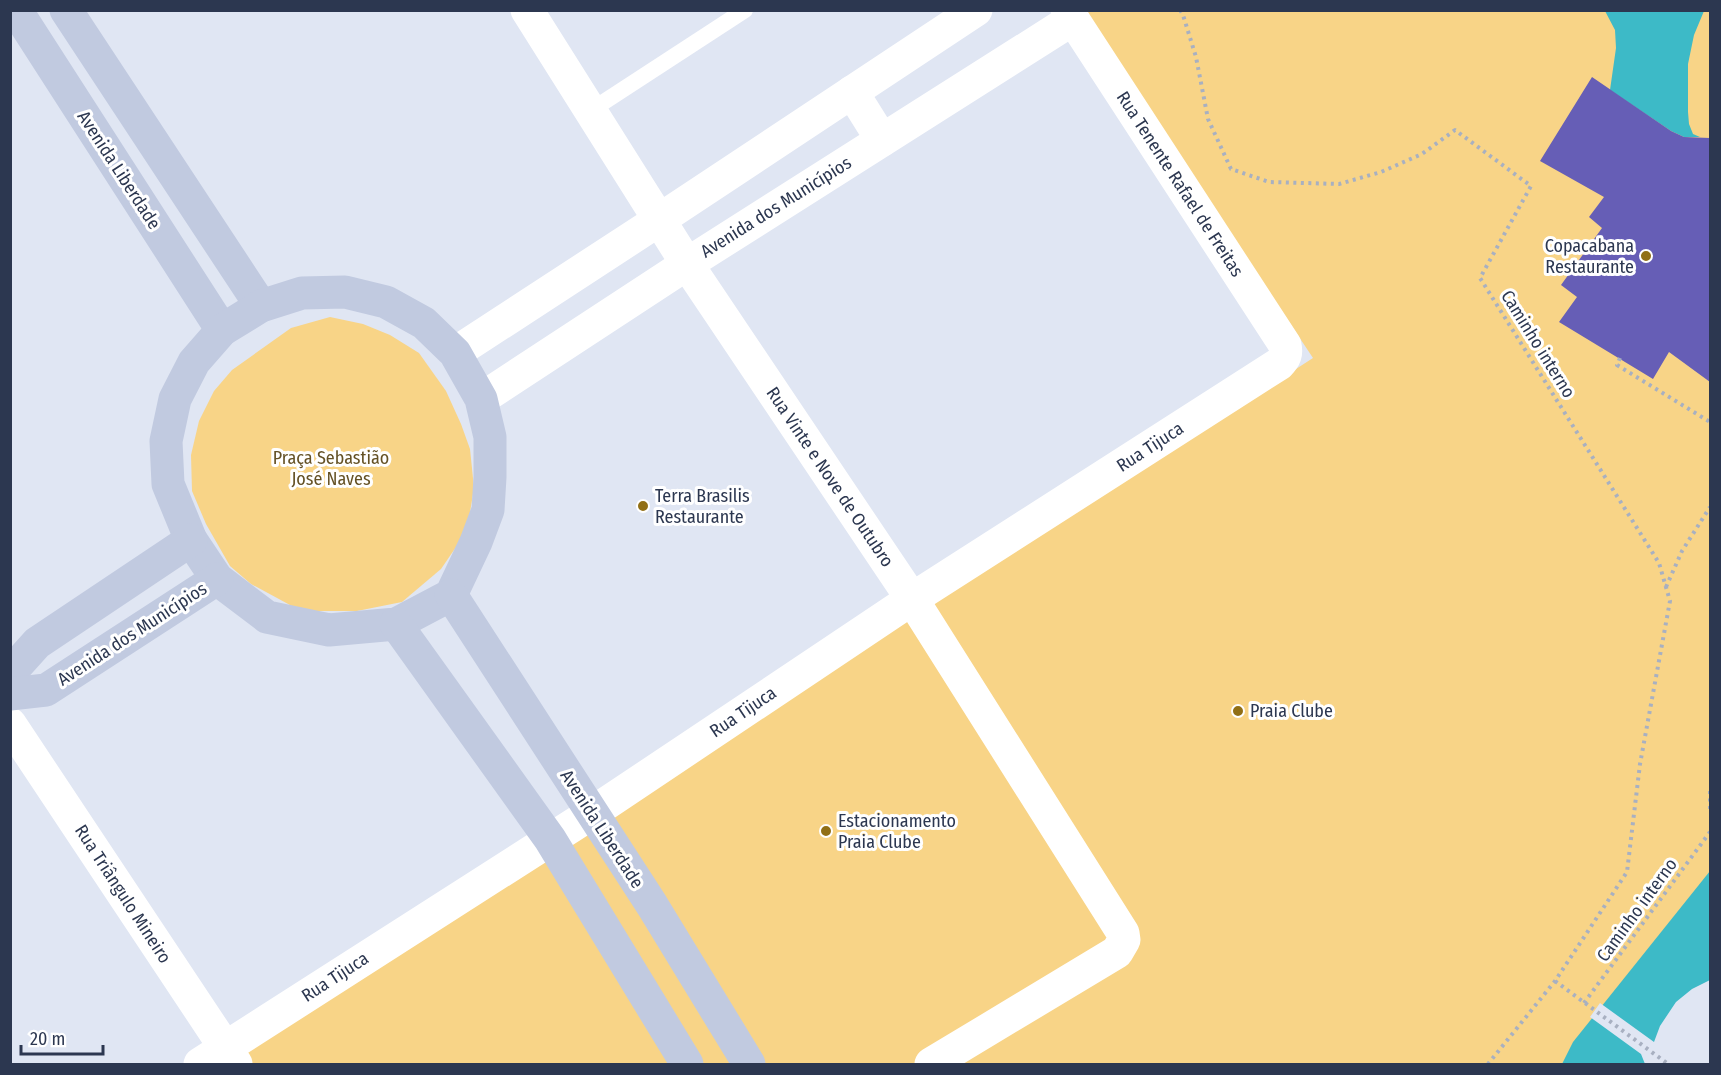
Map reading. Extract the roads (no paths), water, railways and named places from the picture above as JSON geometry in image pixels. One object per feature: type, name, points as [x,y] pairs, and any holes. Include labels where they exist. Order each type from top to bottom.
[{"type":"street","points":[[66,10],[261,306]]},
{"type":"street","name":"Rua Vinte e Nove de Outubro","points":[[527,10],[687,264],[912,598],[1123,933],[1124,940],[1117,952],[931,1065]]},
{"type":"street","points":[[455,353],[976,10]]},
{"type":"street","name":"Avenida dos Municípios","points":[[481,399],[882,140],[1070,15]]},
{"type":"street","name":"Rua Tenente Rafael de Freitas","points":[[1070,15],[1285,345],[1284,358]]},
{"type":"street","name":"Avenida Liberdade","points":[[25,21],[222,330]]},
{"type":"street","points":[[852,92],[882,140]]},
{"type":"street","points":[[345,292],[376,299],[424,323],[455,353],[481,399],[490,437],[488,510],[451,596],[396,624],[329,630],[267,617],[217,579],[191,540],[168,484],[166,441],[175,399],[194,362],[222,330],[261,306],[302,293],[345,292]]},
{"type":"street","name":"Rua Tijuca","points":[[220,1059],[912,598],[1284,358]]},
{"type":"street","points":[[10,673],[24,648],[191,540]]},
{"type":"street","name":"Avenida dos Municípios","points":[[10,722],[46,690],[217,579]]},
{"type":"street","name":"Avenida Liberdade","points":[[451,596],[652,905],[749,1065]]},
{"type":"street","points":[[396,624],[550,839],[687,1065]]},
{"type":"street","name":"Avenida dos Municípios","points":[[10,694],[46,690]]},
{"type":"street","name":"Rua Triângulo Mineiro","points":[[10,722],[220,1059]]},
{"type":"lane","points":[[590,111],[745,10]]},
{"type":"water","points":[[1605,11],[1704,11],[1694,35],[1688,64],[1689,124],[1693,134],[1700,137],[1684,137],[1671,131],[1610,90],[1616,48],[1615,30]]},
{"type":"water","points":[[1710,871],[1710,1064],[1562,1064],[1573,1042]]},
{"type":"place","name":"Copacabana Restaurante","points":[[1646,256]]},
{"type":"place","name":"Terra Brasilis Restaurante","points":[[643,506]]},
{"type":"place","name":"Praia Clube","points":[[1238,711]]},
{"type":"place","name":"Estacionamento Praia Clube","points":[[826,831]]},
{"type":"park label","name":"Praça Sebastião José Naves","points":[[331,468]]}]
